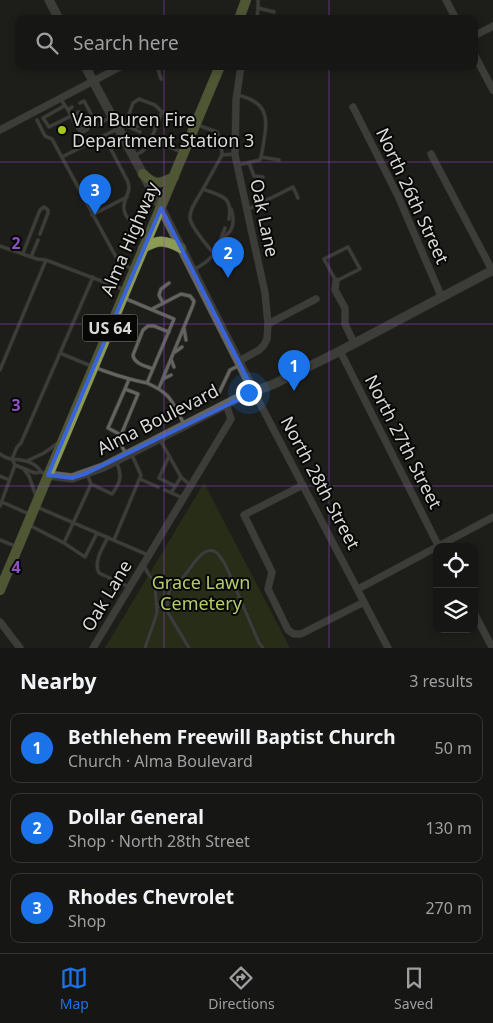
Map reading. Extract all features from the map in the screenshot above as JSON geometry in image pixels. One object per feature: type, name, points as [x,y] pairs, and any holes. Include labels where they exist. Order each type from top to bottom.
[{"type":"main road","points":[[240,15],[246,0]]},
{"type":"main road","name":"Alma Highway","points":[[0,590],[3,574],[18,547],[33,512],[44,473],[63,440],[218,70]]},
{"type":"main road","points":[[143,174],[154,183],[174,177]]},
{"type":"main road","points":[[144,248],[160,240],[181,248]]},
{"type":"street","points":[[49,0],[57,15]]},
{"type":"street","points":[[446,0],[454,15]]},
{"type":"street","points":[[478,34],[493,26]]},
{"type":"street","points":[[478,62],[493,90]]},
{"type":"street","name":"North 28th Street","points":[[87,70],[112,117],[121,127],[133,157],[388,648]]},
{"type":"street","points":[[0,130],[115,70]]},
{"type":"street","name":"Oak Lane","points":[[240,70],[237,95],[235,154],[265,293],[268,324],[267,338],[264,345],[240,363]]},
{"type":"street","name":"North 26th Street","points":[[353,107],[398,196],[442,298]]},
{"type":"street","points":[[432,154],[493,271]]},
{"type":"street","name":"Alma Boulevard","points":[[44,473],[72,478],[116,460],[226,404],[274,384],[340,351],[493,271]]},
{"type":"street","points":[[336,281],[336,290],[344,308],[345,324],[354,343]]},
{"type":"street","points":[[268,324],[316,299]]},
{"type":"street","name":"North 27th Street","points":[[340,351],[437,543]]},
{"type":"street","name":"Oak Lane","points":[[93,648],[231,419],[226,404]]},
{"type":"street","points":[[304,485],[244,515],[272,572],[268,589],[288,630],[294,634],[301,634],[364,602]]},
{"type":"street","points":[[445,543],[493,517]]},
{"type":"street","points":[[358,589],[433,549]]},
{"type":"street","points":[[478,621],[492,647]]},
{"type":"street","points":[[0,622],[20,648]]},
{"type":"lane","points":[[257,15],[258,0]]},
{"type":"lane","points":[[258,8],[274,12]]},
{"type":"lane","points":[[158,70],[161,79]]},
{"type":"lane","points":[[237,95],[247,97],[258,105],[266,117],[267,125],[261,157],[257,162],[237,165]]},
{"type":"lane","points":[[60,98],[81,133],[84,121]]},
{"type":"lane","points":[[62,157],[121,127],[133,103],[139,99],[155,105],[162,112],[217,132],[221,141],[222,155],[192,209],[190,219],[214,254]]},
{"type":"lane","points":[[80,103],[84,101],[90,117],[112,117]]},
{"type":"lane","points":[[47,105],[52,113]]},
{"type":"lane","points":[[64,106],[44,118],[49,127],[84,121]]},
{"type":"lane","points":[[68,110],[72,107]]},
{"type":"lane","points":[[133,157],[142,152],[162,112]]},
{"type":"lane","points":[[37,120],[45,136],[52,139],[116,257],[134,271]]},
{"type":"lane","points":[[75,123],[84,121]]},
{"type":"lane","points":[[133,129],[143,123],[156,127]]},
{"type":"lane","points":[[121,127],[140,132]]},
{"type":"lane","points":[[104,136],[130,189],[124,204],[125,213],[131,222],[150,233]]},
{"type":"lane","points":[[150,137],[183,153]]},
{"type":"lane","points":[[222,155],[235,154]]},
{"type":"lane","points":[[261,157],[279,160]]},
{"type":"lane","points":[[249,163],[254,176],[263,177]]},
{"type":"lane","points":[[247,210],[293,187],[298,198]]},
{"type":"lane","points":[[203,189],[224,197],[230,204],[234,222],[228,233],[222,237]]},
{"type":"lane","points":[[92,215],[128,196]]},
{"type":"lane","points":[[23,254],[40,210],[44,207],[48,210],[48,213],[40,234]]},
{"type":"lane","points":[[229,219],[231,209]]},
{"type":"lane","points":[[192,270],[205,263],[214,254],[225,228]]},
{"type":"lane","points":[[31,256],[38,240]]},
{"type":"lane","points":[[0,246],[93,277],[174,319],[147,383]]},
{"type":"lane","points":[[348,247],[360,269],[336,281],[324,259],[348,247]]},
{"type":"lane","points":[[0,370],[46,260]]},
{"type":"lane","points":[[44,473],[36,473],[15,465],[12,459],[17,446],[21,443],[93,277]]},
{"type":"lane","points":[[163,303],[159,295],[160,289],[169,283]]},
{"type":"lane","points":[[152,309],[181,294],[190,296],[194,301],[159,388]]},
{"type":"lane","points":[[153,369],[133,359],[143,330],[148,326],[154,326],[169,332]]},
{"type":"lane","points":[[184,328],[186,340]]},
{"type":"lane","points":[[174,352],[182,347]]},
{"type":"lane","points":[[60,353],[93,368],[159,388],[168,395],[185,425]]},
{"type":"lane","points":[[171,358],[174,368]]},
{"type":"lane","points":[[219,393],[230,370],[240,363]]},
{"type":"lane","points":[[163,379],[171,375]]},
{"type":"lane","points":[[121,435],[108,428],[122,401],[130,379]]},
{"type":"lane","points":[[114,540],[141,475],[120,442],[129,411],[138,394],[125,389]]},
{"type":"lane","points":[[129,404],[133,406]]},
{"type":"lane","points":[[124,416],[128,418]]},
{"type":"lane","points":[[121,423],[125,425]]},
{"type":"lane","points":[[159,438],[181,477],[191,486]]},
{"type":"lane","points":[[26,461],[44,453],[63,440]]},
{"type":"lane","points":[[0,454],[12,459],[18,458],[38,466],[44,473]]},
{"type":"lane","points":[[169,456],[159,478],[175,486]]},
{"type":"lane","points":[[91,484],[112,494],[119,486],[122,478],[116,460]]},
{"type":"lane","points":[[15,465],[1,503],[74,523],[149,556]]},
{"type":"lane","points":[[22,468],[29,476],[33,512],[64,543],[85,557],[97,533]]},
{"type":"lane","points":[[64,543],[91,484],[87,473]]},
{"type":"lane","points":[[0,476],[9,480]]},
{"type":"lane","points":[[172,493],[181,477]]},
{"type":"lane","points":[[140,479],[158,487]]},
{"type":"lane","points":[[165,490],[184,498]]},
{"type":"lane","points":[[108,537],[97,562],[96,569],[99,573],[130,588]]},
{"type":"lane","points":[[0,540],[18,547]]},
{"type":"lane","points":[[155,585],[170,588],[184,578],[201,555],[208,551],[214,551],[226,566],[259,646],[263,648]]},
{"type":"lane","points":[[143,565],[155,585],[157,614],[145,648]]},
{"type":"lane","points":[[167,611],[170,588]]},
{"type":"lane","points":[[156,604],[167,611],[189,648]]},
{"type":"highlighted area","points":[[161,208],[254,392],[87,473],[72,478],[48,475],[63,440]]},
{"type":"green space","name":"Grace Lawn Cemetery","points":[[204,483],[290,648],[105,648]]},
{"type":"place","name":"Van Buren Fire Department Station 3","points":[[62,130]]},
{"type":"place","name":"Rhodes Chevrolet","points":[[95,215]]},
{"type":"place","name":"Dollar General","points":[[228,278]]},
{"type":"place","name":"Bethlehem Freewill Baptist Church","points":[[294,391]]}]
